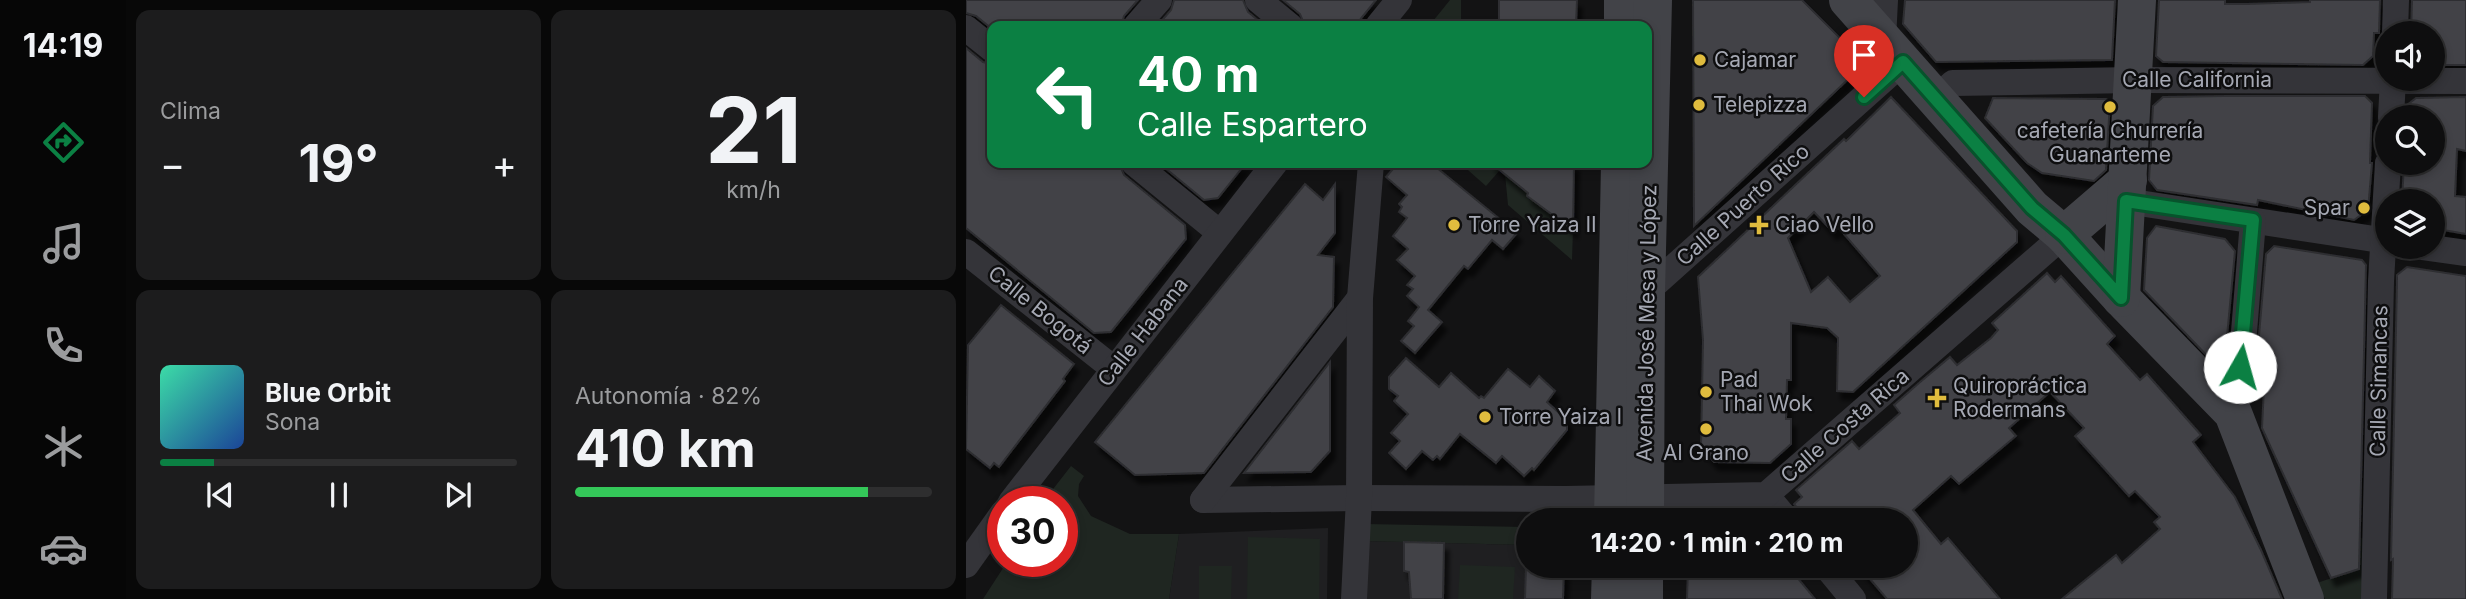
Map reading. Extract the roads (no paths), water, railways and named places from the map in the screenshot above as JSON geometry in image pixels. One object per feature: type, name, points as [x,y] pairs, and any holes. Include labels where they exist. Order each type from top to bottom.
[{"type":"street","points":[[1140,21],[1159,0]]},
{"type":"street","points":[[1258,0],[1284,21]]},
{"type":"street","points":[[1382,21],[1399,0]]},
{"type":"street","points":[[1623,0],[1623,21]]},
{"type":"street","name":"Avenida José Mesa y López","points":[[1652,42],[1653,0]]},
{"type":"street","points":[[1848,0],[2032,208],[2064,235],[2233,413],[2305,599]]},
{"type":"street","points":[[1885,0],[1893,51]]},
{"type":"street","points":[[2121,298],[2137,0]]},
{"type":"street","points":[[2395,21],[2396,0]]},
{"type":"street","points":[[966,27],[987,44]]},
{"type":"street","name":"Calle Puerto Rico","points":[[1646,292],[1709,235],[1893,51]]},
{"type":"street","name":"Calle California","points":[[1934,100],[1953,83],[2375,80]]},
{"type":"street","name":"Calle California","points":[[2445,81],[2466,81]]},
{"type":"street","points":[[1140,168],[1220,233]]},
{"type":"street","name":"Calle Habana","points":[[1024,486],[1271,168]]},
{"type":"street","points":[[1354,599],[1359,498],[1360,298],[1369,168]]},
{"type":"street","name":"Avenida José Mesa y López","points":[[1620,168],[1630,508]]},
{"type":"street","name":"Avenida José Mesa y López","points":[[1630,508],[1646,292],[1649,168]]},
{"type":"street","points":[[2064,235],[2127,190],[2253,220],[2375,239]]},
{"type":"street","points":[[2233,413],[2243,344],[2253,220]]},
{"type":"street","name":"Calle Costa Rica","points":[[1360,298],[1203,500],[1566,499],[1630,508],[1766,495],[2064,235]]},
{"type":"street","points":[[2445,251],[2466,254]]},
{"type":"street","name":"Calle Bogotá","points":[[966,252],[1114,369]]},
{"type":"street","name":"Calle Simancas","points":[[2374,599],[2384,259]]},
{"type":"street","points":[[1766,495],[1777,508]]},
{"type":"street","points":[[966,565],[975,532]]},
{"type":"street","points":[[1610,599],[1611,578]]},
{"type":"street","points":[[1644,578],[1644,599]]},
{"type":"street","points":[[1836,578],[1853,599]]},
{"type":"place","name":"Cajamar","points":[[1700,60]]},
{"type":"place","name":"Telepizza","points":[[1699,105]]},
{"type":"place","name":"cafetería Churrería Guanarteme","points":[[2110,107]]},
{"type":"place","name":"Spar","points":[[2364,208]]},
{"type":"place","name":"Torre Yaiza II","points":[[1454,225]]},
{"type":"place","name":"Ciao Vello","points":[[1759,225]]},
{"type":"place","name":"Pad Thai Wok","points":[[1706,392]]},
{"type":"place","name":"Quiropráctica Rodermans","points":[[1937,398]]},
{"type":"place","name":"Torre Yaiza I","points":[[1485,417]]},
{"type":"place","name":"Al Grano","points":[[1706,429]]}]
